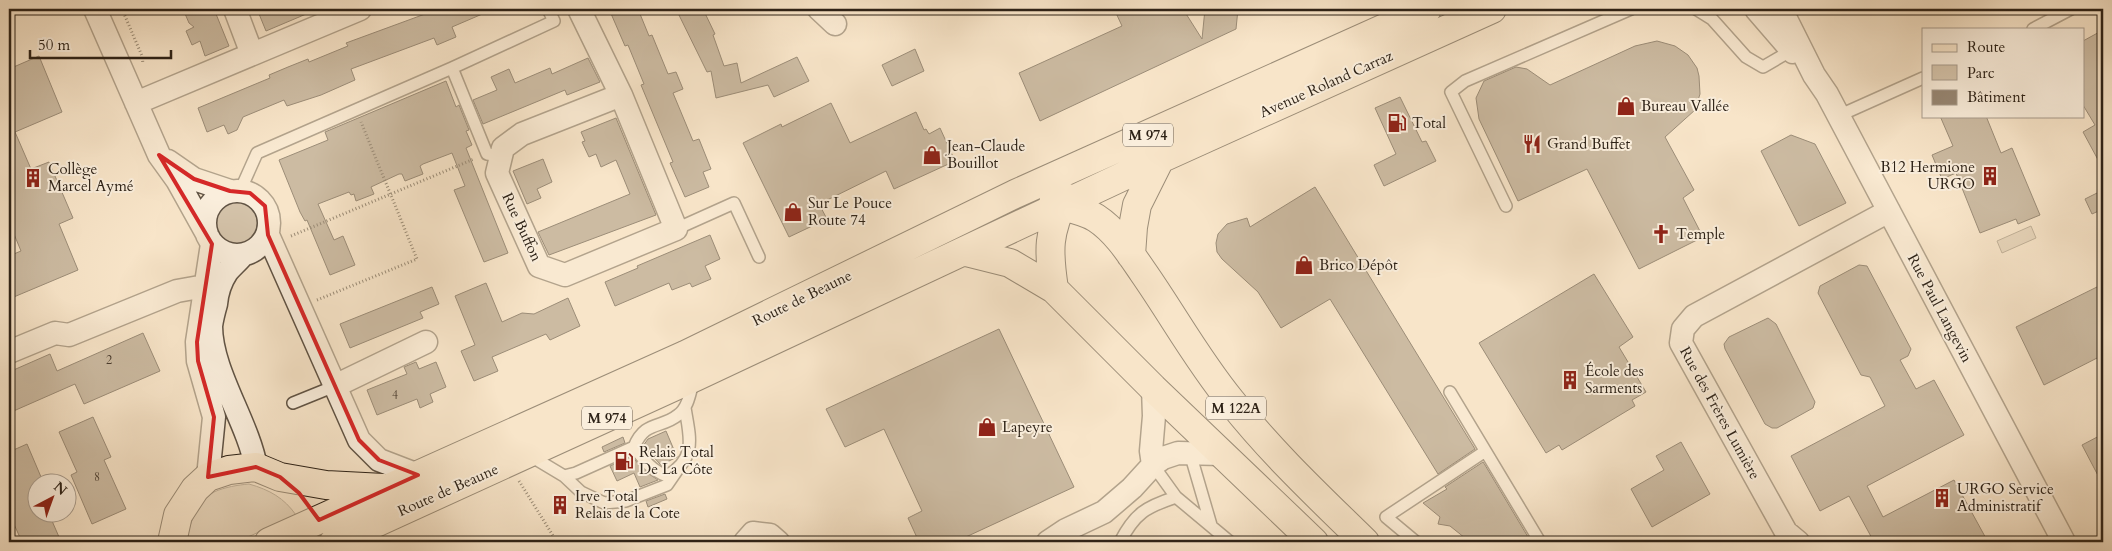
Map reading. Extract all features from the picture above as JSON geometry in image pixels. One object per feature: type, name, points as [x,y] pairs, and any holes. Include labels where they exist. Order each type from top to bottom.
[{"type":"main road","name":"Avenue Roland Carraz","points":[[1215,105],[1427,9]]},
{"type":"main road","name":"Avenue Roland Carraz","points":[[1160,159],[1492,9]]},
{"type":"main road","name":"Route de Beaune","points":[[334,542],[392,501],[418,475],[685,355],[1015,194],[1215,105]]},
{"type":"main road","name":"Route de Beaune","points":[[269,542],[324,531],[392,501],[517,458],[695,378],[966,252],[1160,159]]},
{"type":"main road","points":[[1131,255],[1137,205],[1160,159]]},
{"type":"main road","points":[[1054,289],[1049,256],[1051,233],[1080,165]]},
{"type":"main road","name":"M 122A","points":[[1015,194],[1078,210],[1101,222],[1131,255],[1201,361],[1232,402],[1271,446],[1365,542]]},
{"type":"main road","name":"M 122A","points":[[966,252],[1010,263],[1054,289],[1153,388],[1314,542]]},
{"type":"main road","name":"Route de Beaune","points":[[208,477],[228,470],[268,472],[392,501]]},
{"type":"main road","points":[[268,472],[299,493],[324,531]]},
{"type":"main road","points":[[172,542],[178,515],[196,489],[208,477]]},
{"type":"main road","points":[[374,542],[392,501]]},
{"type":"street","points":[[96,9],[159,155],[177,180],[209,239],[226,254],[243,255],[254,252],[262,244],[270,240]]},
{"type":"street","points":[[235,9],[252,54]]},
{"type":"street","points":[[136,103],[360,9]]},
{"type":"street","points":[[579,9],[621,95],[676,229]]},
{"type":"street","points":[[819,9],[835,24]]},
{"type":"street","name":"Rue Paul Langevin","points":[[1756,9],[1814,75]]},
{"type":"street","name":"Rue Paul Langevin","points":[[1781,9],[1814,75],[1838,116],[2064,542]]},
{"type":"street","points":[[494,155],[522,134],[621,95]]},
{"type":"street","points":[[159,155],[194,178],[235,191],[250,193],[265,206],[269,215],[270,240],[359,440],[378,460],[418,475]]},
{"type":"street","name":"Rue Buffon","points":[[494,155],[497,173],[540,266],[565,275],[676,229]]},
{"type":"street","points":[[208,477],[214,417],[198,361],[197,342],[209,239],[205,223],[207,212],[213,202],[220,195],[235,191]]},
{"type":"street","name":"Rue des Frères Lumière","points":[[1798,542],[1786,532],[1681,343],[1684,329],[1694,316],[1888,211]]},
{"type":"street","points":[[243,255],[227,272],[221,284],[211,324],[218,360],[230,393],[252,446],[268,472]]},
{"type":"street","points":[[9,352],[55,333],[69,335],[177,291],[204,286]]},
{"type":"street","points":[[335,386],[426,342]]},
{"type":"street","points":[[1153,388],[1154,416],[1151,451],[1153,465]]},
{"type":"street","points":[[1048,542],[1066,530],[1104,512],[1132,488],[1153,465],[1163,458],[1178,453],[1222,454]]},
{"type":"street","points":[[745,542],[753,533],[770,535],[778,542]]},
{"type":"lane","points":[[235,191],[257,153],[452,68],[554,21],[548,9]]},
{"type":"lane","points":[[1506,206],[1451,92],[1465,81],[1631,9]]},
{"type":"lane","points":[[1696,9],[1712,19],[1746,57],[1763,67],[1792,50]]},
{"type":"lane","points":[[2035,28],[2071,9]]},
{"type":"lane","points":[[452,68],[494,155]]},
{"type":"lane","points":[[1838,116],[1922,78]]},
{"type":"lane","points":[[676,229],[734,203],[760,257]]},
{"type":"lane","points":[[564,476],[576,473],[634,447],[639,434],[678,416],[684,408],[695,378]]},
{"type":"lane","points":[[293,403],[335,386]]},
{"type":"lane","points":[[1450,392],[1484,452],[1540,542]]},
{"type":"lane","points":[[517,458],[564,476],[581,492],[604,502],[626,501],[667,485],[688,454],[691,441],[684,408]]},
{"type":"lane","points":[[634,447],[648,466],[657,472],[667,476],[678,469]]},
{"type":"lane","points":[[1416,542],[1386,517],[1484,452]]},
{"type":"lane","points":[[1190,453],[1211,525]]},
{"type":"lane","points":[[1153,465],[1176,497],[1230,542]]},
{"type":"lane","points":[[1120,542],[1136,516],[1150,506],[1176,497]]},
{"type":"path","points":[[122,9],[142,56],[144,73]]},
{"type":"path","points":[[300,307],[417,259],[392,194],[355,110]]},
{"type":"path","points":[[270,240],[494,155]]},
{"type":"path","points":[[517,458],[557,542]]},
{"type":"highlighted area","points":[[159,155],[194,179],[230,191],[250,193],[265,206],[268,235],[359,440],[379,460],[418,475],[319,520],[299,493],[280,477],[256,467],[208,477],[214,417],[198,361],[197,342],[212,244]]},
{"type":"green space","points":[[238,201],[250,205],[256,211],[260,223],[256,235],[250,241],[238,245],[226,241],[220,235],[216,223],[220,211],[226,205]]},
{"type":"green space","points":[[2031,226],[2036,238],[2002,253],[1997,241]]},
{"type":"green space","points":[[249,484],[276,495],[296,515],[237,542],[187,542],[189,528],[195,514],[208,496],[223,489]]},
{"type":"building","points":[[183,9],[214,9],[229,46],[205,56],[200,41],[192,45],[186,31],[194,27],[189,23]]},
{"type":"building","points":[[257,9],[318,9],[266,31]]},
{"type":"building","points":[[422,9],[494,9],[452,27],[456,37],[437,45],[434,38],[351,69],[355,80],[321,95],[287,106],[284,100],[243,117],[237,130],[228,134],[224,125],[207,132],[198,108],[270,78],[269,75],[288,67],[308,59],[309,62],[348,46],[346,43],[425,14]]},
{"type":"building","points":[[609,9],[638,9],[649,36],[652,35],[668,74],[676,72],[683,89],[673,93],[693,141],[699,139],[711,169],[703,172],[709,187],[685,197],[670,163],[673,162],[641,85],[644,84],[628,45],[625,46]]},
{"type":"building","points":[[676,9],[703,9],[715,34],[713,35],[724,66],[737,63],[741,83],[797,57],[809,81],[774,97],[768,85],[716,98],[711,71],[707,72]]},
{"type":"building","points":[[1126,9],[1183,9],[1202,39],[1205,9],[1238,9],[1236,29],[1040,121],[1019,73],[1122,26],[1116,13]]},
{"type":"building","points":[[2103,30],[2103,169],[2083,132],[2095,125],[2084,107],[2084,40]]},
{"type":"building","points":[[1657,41],[1675,46],[1688,55],[1697,68],[1699,76],[1700,94],[1695,110],[1665,137],[1694,190],[1683,198],[1703,237],[1639,269],[1587,169],[1518,201],[1479,119],[1476,98],[1484,81],[1516,67],[1527,69],[1550,85],[1635,46]]},
{"type":"building","points":[[915,49],[924,71],[892,86],[882,65]]},
{"type":"building","name":"Collège Marcel Aymé","points":[[39,56],[62,112],[15,132],[31,169],[49,162],[73,218],[59,224],[78,270],[9,299],[9,256],[21,251],[9,222],[9,69]]},
{"type":"building","points":[[588,58],[600,82],[567,95],[565,90],[483,124],[473,100],[497,90],[491,77],[509,69],[515,83],[550,68],[552,74]]},
{"type":"building","points":[[446,81],[456,107],[459,105],[469,130],[466,131],[472,145],[466,148],[508,253],[484,262],[454,190],[465,186],[452,153],[420,166],[423,174],[405,181],[402,174],[399,174],[371,187],[374,194],[356,201],[354,194],[351,195],[349,192],[318,204],[334,240],[343,236],[355,265],[330,275],[307,220],[305,221],[300,212],[279,160],[328,140],[325,132]]},
{"type":"building","points":[[1400,97],[1422,142],[1426,141],[1436,161],[1384,186],[1374,165],[1396,154],[1375,108]]},
{"type":"building","points":[[831,103],[850,143],[916,112],[924,130],[926,129],[929,134],[940,128],[955,161],[894,189],[886,171],[819,204],[827,219],[789,237],[743,143],[781,124],[782,127]]},
{"type":"building","points":[[616,118],[656,215],[549,255],[538,232],[630,194],[616,160],[601,167],[596,154],[589,157],[582,142],[585,141],[581,132]]},
{"type":"building","name":"B12 Hermione URGO","points":[[1941,118],[1987,118],[2001,153],[2012,148],[2040,215],[2018,224],[2016,219],[1980,233],[1956,173],[1942,179],[1932,155],[1953,146]]},
{"type":"building","points":[[1791,135],[1815,144],[1846,203],[1799,226],[1761,151]]},
{"type":"building","points":[[543,159],[552,182],[537,189],[541,198],[527,204],[513,171]]},
{"type":"building","points":[[1315,187],[1475,449],[1438,474],[1330,299],[1281,328],[1258,292],[1222,259],[1217,252],[1218,234],[1227,224],[1247,218],[1250,227]]},
{"type":"building","points":[[2103,190],[2103,209],[2092,214],[2085,199]]},
{"type":"building","points":[[710,235],[720,259],[705,266],[711,279],[692,287],[690,283],[672,290],[669,283],[615,306],[605,282],[638,268],[637,266]]},
{"type":"building","points":[[1859,265],[1867,266],[1911,349],[1908,356],[1900,360],[1916,389],[1934,380],[1964,435],[1867,486],[1883,517],[1954,480],[1988,542],[1874,542],[1849,496],[1820,511],[1791,456],[1885,406],[1870,377],[1861,375],[1818,293],[1820,286]]},
{"type":"building","name":"École des Sarments","points":[[1594,274],[1633,337],[1619,347],[1646,392],[1632,400],[1635,406],[1562,450],[1559,445],[1546,453],[1479,343]]},
{"type":"building","points":[[486,283],[502,322],[522,313],[534,314],[568,298],[580,326],[550,340],[546,334],[492,357],[498,371],[474,381],[461,351],[475,345],[455,296]]},
{"type":"building","points":[[2103,284],[2103,355],[2044,385],[2016,327]]},
{"type":"building","points":[[432,287],[439,304],[420,312],[423,318],[350,348],[340,324]]},
{"type":"building","points":[[1768,318],[1776,324],[1815,402],[1813,408],[1777,428],[1772,428],[1765,424],[1724,344],[1729,337]]},
{"type":"building","points":[[999,329],[1074,487],[955,542],[919,542],[908,518],[922,511],[884,429],[845,447],[826,409]]},
{"type":"building","points":[[143,333],[160,371],[84,404],[75,384],[9,413],[9,372],[50,354],[57,371]]},
{"type":"building","points":[[416,362],[419,369],[436,362],[446,387],[430,394],[433,402],[420,408],[417,399],[377,415],[367,390],[407,374],[404,367]]},
{"type":"building","points":[[93,417],[111,457],[104,460],[126,509],[92,524],[78,491],[78,474],[73,474],[77,472],[59,432]]},
{"type":"building","points":[[666,431],[677,457],[661,465],[643,446],[648,439]]},
{"type":"building","points":[[2103,434],[2103,485],[2082,445]]},
{"type":"building","points":[[623,437],[625,443],[604,452],[602,447]]},
{"type":"building","points":[[1681,442],[1710,494],[1652,527],[1631,489],[1664,470],[1656,456]]},
{"type":"building","points":[[27,444],[40,474],[28,474],[28,524],[53,524],[59,537],[46,542],[22,542],[9,513],[9,452]]},
{"type":"building","points":[[632,456],[643,470],[658,480],[640,487],[634,473],[617,481],[610,466]]},
{"type":"building","points":[[1483,462],[1531,542],[1470,542],[1450,526],[1438,524],[1440,517],[1423,503],[1447,489],[1445,487]]},
{"type":"building","points":[[665,494],[667,499],[648,507],[646,501]]},
{"type":"place","name":"Bureau Vallée","points":[[1626,106]]},
{"type":"place","name":"Total","points":[[1397,123]]},
{"type":"place","name":"Grand Buffet","points":[[1532,144]]},
{"type":"place","name":"Jean-Claude Bouillot","points":[[932,155]]},
{"type":"place","name":"B12 Hermione URGO","points":[[1990,176]]},
{"type":"place","name":"Collège Marcel Aymé","points":[[33,178]]},
{"type":"place","name":"Sur Le Pouce Route 74","points":[[793,212]]},
{"type":"place","name":"Temple","points":[[1661,234]]},
{"type":"place","name":"Brico Dépôt","points":[[1304,265]]},
{"type":"place","name":"École des Sarments","points":[[1570,380]]},
{"type":"place","name":"Lapeyre","points":[[987,427]]},
{"type":"place","name":"Relais Total De La Côte","points":[[624,461]]},
{"type":"place","name":"URGO Service Administratif","points":[[1942,498]]},
{"type":"place","name":"Irve Total Relais de la Cote","points":[[560,505]]}]
